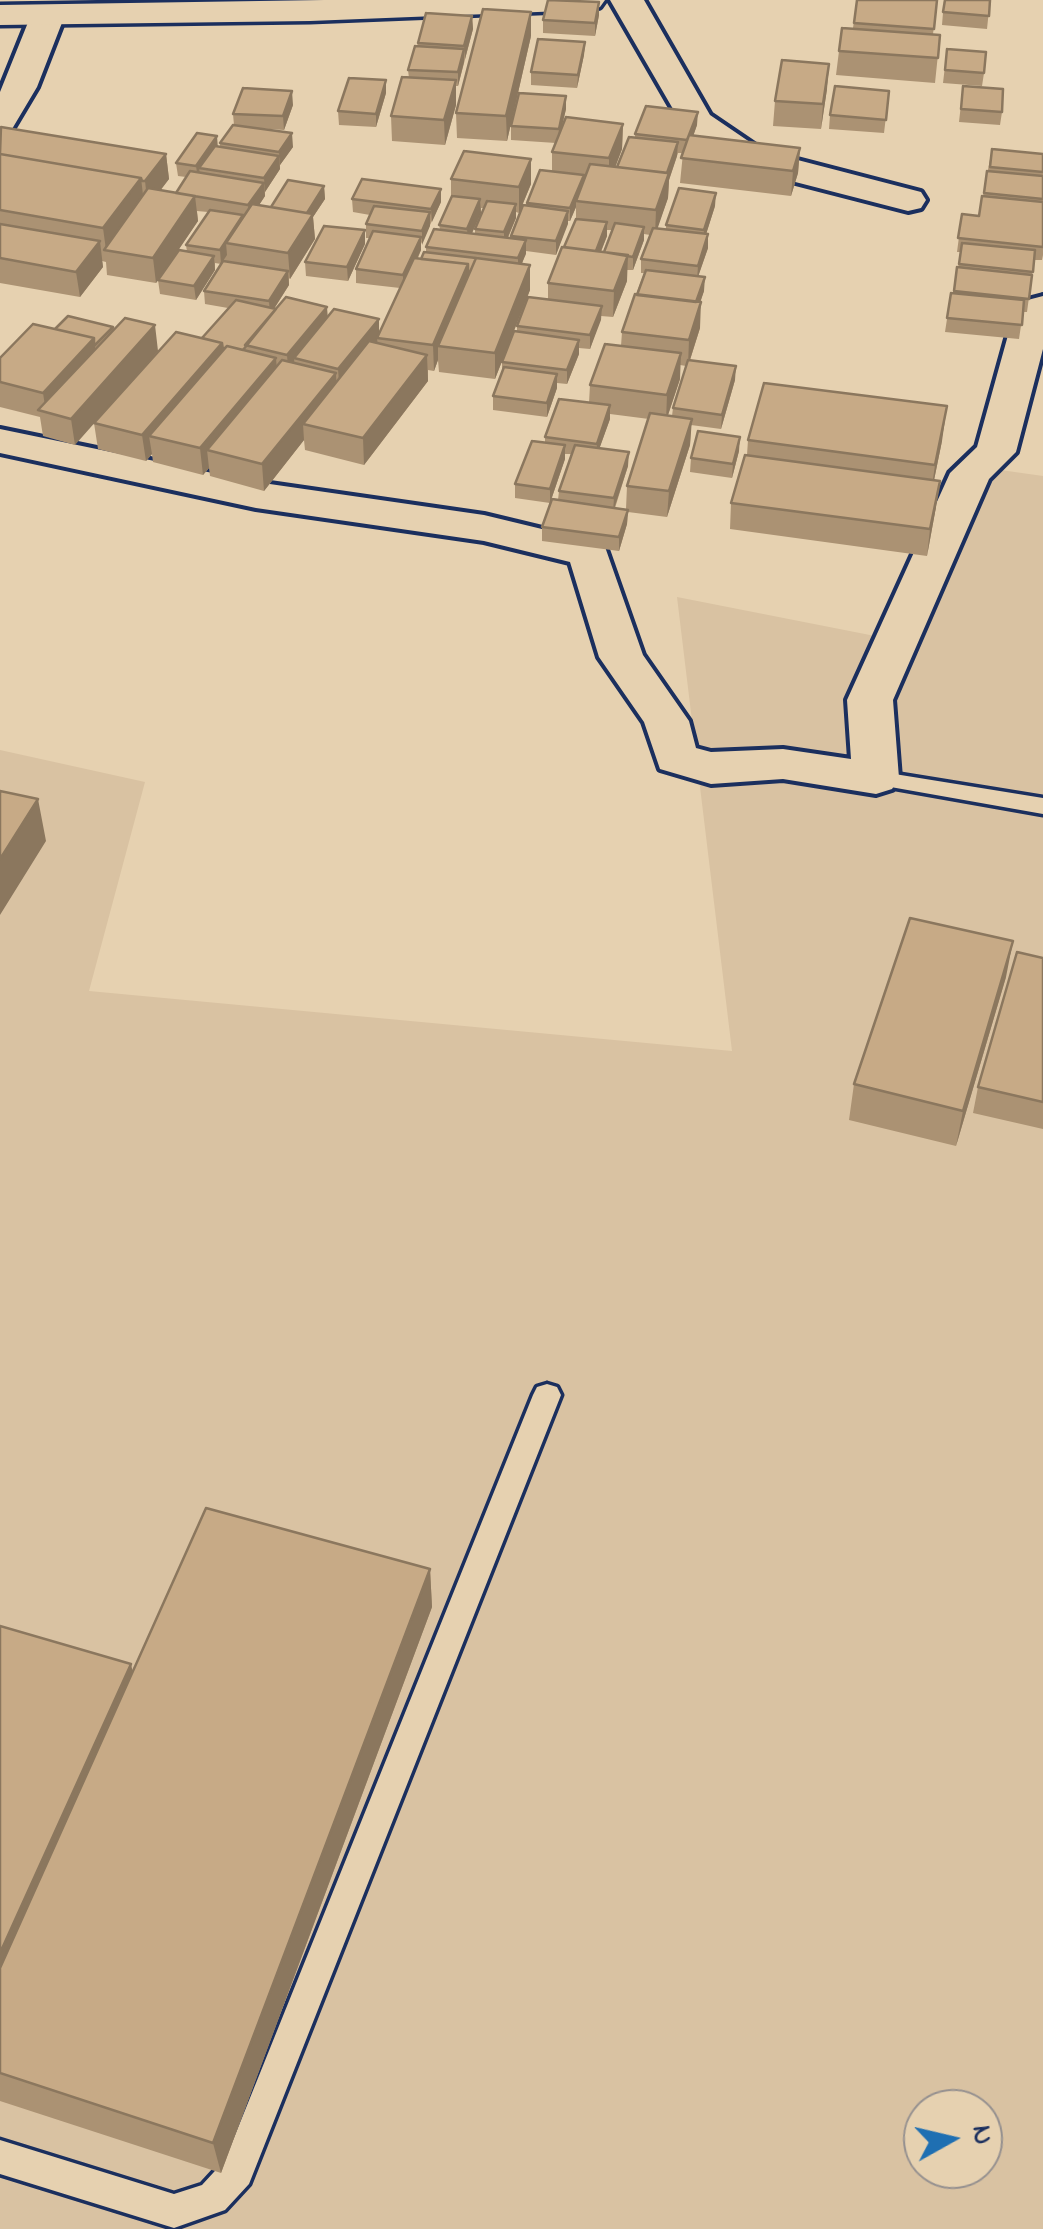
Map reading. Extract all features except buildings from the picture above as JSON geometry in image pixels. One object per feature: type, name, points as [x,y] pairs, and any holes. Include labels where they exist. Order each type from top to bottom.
[{"type":"main road","points":[[0,15],[310,12],[588,0]]},
{"type":"street","points":[[626,0],[696,120],[725,144],[768,164],[908,200]]},
{"type":"street","points":[[0,122],[20,87],[48,15]]},
{"type":"street","points":[[0,441],[256,495],[484,528],[589,553],[621,656],[666,721],[676,758],[711,768],[783,764],[876,778],[870,700],[971,473],[996,452],[1028,396],[1034,310],[1043,308]]},
{"type":"lane","points":[[876,778],[1043,806]]},
{"type":"lane","points":[[0,2157],[174,2211],[213,2198],[238,2172],[547,1395]]},
{"type":"shaded area","points":[[958,464],[1043,476],[1043,2229],[0,2229],[0,750],[145,782],[89,991],[732,1051],[677,597],[875,636]]}]
